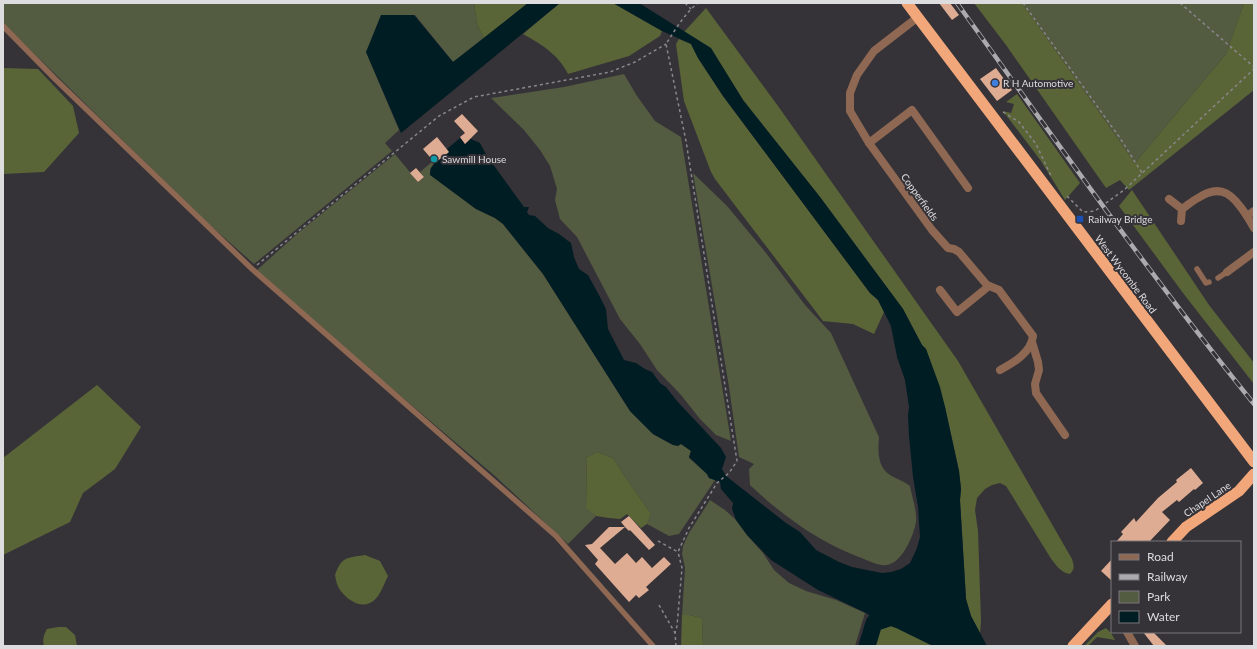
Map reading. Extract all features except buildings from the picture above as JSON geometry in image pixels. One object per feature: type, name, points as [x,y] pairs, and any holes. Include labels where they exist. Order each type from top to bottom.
[{"type":"highway","name":"West Wycombe Road","points":[[907,3],[1254,462]]},
{"type":"highway","name":"Chapel Lane","points":[[1173,541],[1186,527],[1239,491],[1254,474]]},
{"type":"highway","points":[[1073,646],[1111,608]]},
{"type":"street","name":"Copperfields","points":[[918,17],[874,51],[856,75],[850,92],[850,111],[869,143],[932,230],[948,248],[954,249],[958,252],[990,286],[999,290],[1003,294],[1033,336],[1032,342],[1038,362],[1035,384],[1036,393],[1065,435]]},
{"type":"street","points":[[869,143],[912,110],[968,188]]},
{"type":"street","points":[[1182,209],[1206,193],[1215,191],[1223,192],[1232,196],[1254,228]]},
{"type":"street","points":[[1169,199],[1182,209]]},
{"type":"street","points":[[1181,221],[1182,209]]},
{"type":"street","points":[[1247,216],[1254,211]]},
{"type":"street","points":[[1227,272],[1254,252]]},
{"type":"street","points":[[940,290],[957,312],[990,286]]},
{"type":"street","points":[[1000,370],[1017,360],[1032,342]]},
{"type":"street","points":[[1128,633],[1135,646]]},
{"type":"lane","points":[[3,26],[55,79],[252,269],[556,536],[654,646]]},
{"type":"lane","points":[[1197,269],[1206,283],[1209,282]]},
{"type":"lane","points":[[1218,278],[1227,272]]},
{"type":"path","points":[[685,3],[691,9]]},
{"type":"path","points":[[252,269],[439,116],[474,97],[610,72],[635,62],[666,44],[680,23],[698,3]]},
{"type":"path","points":[[1023,3],[1120,138],[1142,173]]},
{"type":"path","points":[[1063,192],[1083,212],[1095,211],[1124,190],[1254,68],[1180,3]]},
{"type":"path","points":[[666,44],[686,141],[737,461],[729,473],[717,483],[689,528],[678,552],[682,568],[678,626],[675,633]]},
{"type":"path","points":[[1003,112],[1019,122],[1036,144],[1054,180]]},
{"type":"path","points":[[658,541],[678,552]]},
{"type":"path","points":[[659,605],[675,633],[676,646]]},
{"type":"green space","points":[[3,3],[474,3],[477,24],[484,39],[453,62],[415,15],[366,52],[399,130],[385,143],[392,151],[254,264],[202,218],[3,23]]},
{"type":"green space","points":[[474,3],[528,3],[484,39],[477,24]]},
{"type":"green space","points":[[560,3],[613,3],[662,31],[660,36],[629,56],[568,74],[554,55],[543,46],[523,34]]},
{"type":"green space","points":[[974,3],[1022,3],[1135,163],[1226,54],[1244,3],[1254,3],[1254,90],[1129,190],[1120,180],[1106,188],[1006,45]]},
{"type":"green space","points":[[1022,3],[1244,3],[1226,54],[1135,163]]},
{"type":"green space","points":[[706,8],[778,106],[958,361],[1072,559],[1074,567],[1070,574],[1064,572],[1056,565],[1006,486],[1000,483],[985,489],[977,498],[975,510],[978,531],[981,621],[980,633],[971,616],[966,599],[959,471],[945,407],[926,349],[922,345],[903,309],[820,197],[743,100],[711,49],[684,32]]},
{"type":"green space","points":[[679,39],[691,44],[698,58],[723,96],[870,293],[878,300],[884,312],[874,334],[853,324],[823,321],[715,179],[684,101],[676,44]]},
{"type":"green space","points":[[3,68],[38,69],[73,106],[79,133],[44,172],[3,174]]},
{"type":"green space","points":[[624,74],[637,96],[655,121],[681,137],[731,441],[716,435],[700,419],[681,395],[657,370],[640,344],[620,319],[577,237],[560,219],[555,200],[557,189],[550,166],[540,150],[524,130],[491,98],[564,87]]},
{"type":"green space","points":[[1017,94],[1080,183],[1065,200],[1041,161],[1003,111],[1011,113],[1014,104],[1006,102]]},
{"type":"green space","points":[[395,154],[418,182],[424,177],[420,172],[433,161],[435,163],[430,169],[431,175],[476,209],[495,218],[503,224],[543,274],[630,411],[653,434],[673,445],[681,444],[691,451],[689,458],[707,474],[709,478],[715,480],[679,534],[669,536],[647,524],[651,514],[613,458],[597,452],[587,457],[586,507],[596,516],[568,544],[495,476],[343,347],[257,270],[298,233]]},
{"type":"green space","points":[[693,173],[727,206],[766,253],[805,305],[831,333],[879,437],[879,458],[883,468],[890,475],[910,486],[916,513],[915,527],[906,548],[898,559],[892,563],[887,565],[875,564],[832,545],[789,518],[750,485],[749,469],[754,464],[739,457],[729,387]]},
{"type":"green space","points":[[1132,190],[1209,305],[1254,363],[1254,384],[1183,293],[1119,206]]},
{"type":"green space","points":[[97,385],[141,427],[115,469],[83,493],[70,522],[3,555],[3,458]]},
{"type":"green space","points":[[597,452],[613,458],[651,514],[647,524],[641,528],[627,514],[620,519],[609,518],[596,516],[586,508],[587,457]]},
{"type":"green space","points":[[710,500],[725,510],[736,520],[763,553],[774,570],[789,583],[806,591],[836,600],[865,613],[855,646],[703,646],[702,618],[682,615],[685,568],[682,554],[683,546],[689,533]]},
{"type":"green space","points":[[365,555],[380,561],[388,576],[378,596],[368,604],[363,605],[353,602],[344,595],[338,587],[335,575],[340,564],[346,559]]},
{"type":"green space","points":[[682,615],[702,618],[703,646],[681,646]]},
{"type":"green space","points":[[874,623],[882,623],[897,627],[933,646],[867,646]]},
{"type":"green space","points":[[66,627],[75,635],[77,646],[44,646],[43,642],[47,629]]},
{"type":"green space","points":[[1106,628],[1115,640],[1097,637],[1088,646],[1084,646],[1098,632]]},
{"type":"water","points":[[528,3],[560,3],[401,133],[366,52],[381,15],[414,15],[453,62]]},
{"type":"water","points":[[613,3],[639,3],[711,48],[743,100],[820,197],[903,309],[922,345],[926,349],[940,387],[945,407],[959,471],[961,489],[960,500],[966,599],[971,616],[987,646],[933,646],[896,628],[882,623],[874,623],[868,614],[818,590],[771,560],[747,535],[736,520],[732,509],[733,503],[721,489],[720,482],[709,478],[707,474],[689,457],[691,451],[681,444],[678,446],[673,445],[653,434],[630,411],[543,274],[503,224],[495,218],[476,209],[430,175],[430,171],[434,164],[448,152],[447,149],[460,138],[465,144],[471,139],[480,143],[487,156],[524,207],[529,207],[527,212],[529,215],[535,216],[548,228],[571,243],[574,257],[579,269],[588,275],[606,309],[608,329],[624,360],[636,363],[652,372],[660,383],[666,387],[677,401],[721,448],[726,457],[722,469],[726,476],[786,523],[800,532],[816,550],[839,562],[852,567],[882,573],[901,569],[910,563],[920,537],[918,507],[909,436],[909,407],[905,380],[897,357],[891,326],[878,300],[870,293],[723,96],[698,58],[691,44],[662,31]]},
{"type":"waterway","points":[[867,646],[874,623],[895,616]]},
{"type":"railway","points":[[957,3],[1139,256],[1254,404]]},
{"type":"place","name":"R H Automotive","points":[[995,83]]},
{"type":"place","name":"Sawmill House","points":[[434,159]]},
{"type":"place","name":"Railway Bridge","points":[[1080,219]]}]
